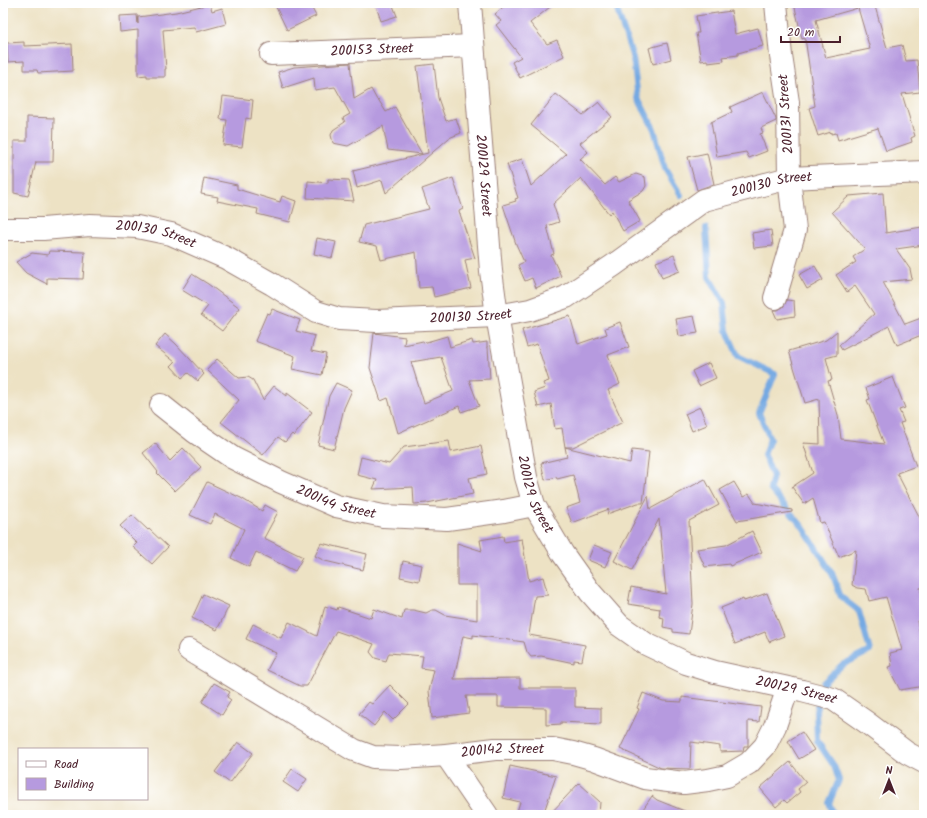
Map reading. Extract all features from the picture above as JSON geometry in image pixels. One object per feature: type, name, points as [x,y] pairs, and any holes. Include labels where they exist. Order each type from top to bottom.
[{"type":"street","name":"200129 Street","points":[[470,3],[491,271],[497,316],[526,477],[534,504],[563,554],[590,592],[619,626],[646,644],[686,663],[715,672],[795,689],[833,699],[907,753],[924,762]]},
{"type":"street","name":"200131 Street","points":[[775,298],[795,230],[789,178],[788,102],[776,3]]},
{"type":"street","name":"200153 Street","points":[[271,54],[473,46]]},
{"type":"street","name":"200130 Street","points":[[3,229],[43,229],[90,225],[138,227],[170,234],[226,258],[272,284],[316,312],[339,319],[376,321],[497,316],[530,310],[566,297],[614,265],[704,200],[789,178],[924,172]]},
{"type":"street","name":"200144 Street","points":[[161,405],[195,432],[233,458],[281,482],[336,506],[382,516],[448,519],[504,511],[534,504]]},
{"type":"street","name":"200142 Street","points":[[189,650],[354,750],[373,757],[401,758],[446,755],[495,749],[553,749],[587,757],[645,778],[684,783],[727,776],[749,763],[765,746],[795,689]]},
{"type":"street","points":[[446,755],[487,815]]},
{"type":"building","points":[[274,3],[309,3],[316,16],[287,30]]},
{"type":"building","points":[[375,3],[392,3],[397,16],[381,21]]},
{"type":"building","points":[[508,3],[555,3],[530,23],[547,44],[557,40],[564,56],[520,78],[512,62],[521,57],[496,25],[501,21],[495,14]]},
{"type":"building","points":[[794,3],[874,3],[887,48],[902,45],[906,61],[917,60],[920,92],[902,94],[915,136],[911,138],[912,142],[886,151],[878,128],[838,140],[836,133],[831,134],[831,132],[818,136],[809,108],[815,106],[805,38],[802,39]],"holes":[[[858,8],[870,49],[826,58],[816,20]]]},
{"type":"building","points":[[210,4],[212,11],[222,8],[226,24],[196,32],[194,27],[163,30],[166,69],[165,77],[147,77],[147,75],[138,76],[138,30],[120,32],[119,16],[137,15],[138,24],[138,17],[176,12]]},
{"type":"building","points":[[731,11],[735,34],[758,28],[763,46],[738,53],[738,55],[723,57],[724,61],[708,63],[707,60],[701,61],[696,33],[699,33],[696,16]]},
{"type":"building","points":[[24,42],[24,46],[72,44],[73,71],[38,73],[37,70],[24,70],[24,61],[8,62],[7,43]]},
{"type":"building","points":[[667,43],[671,59],[653,64],[649,48]]},
{"type":"building","points":[[350,63],[354,99],[371,89],[386,112],[395,107],[422,154],[388,150],[383,126],[348,146],[333,143],[331,135],[333,130],[345,122],[343,118],[350,114],[335,87],[315,90],[314,78],[283,88],[278,72],[294,67]]},
{"type":"building","points":[[434,64],[438,98],[446,121],[456,118],[461,133],[449,138],[386,193],[382,180],[357,188],[353,171],[428,153],[417,66]]},
{"type":"building","points":[[763,92],[776,119],[776,121],[761,128],[763,133],[760,134],[767,151],[749,158],[746,152],[717,157],[711,122],[732,112],[730,107]]},
{"type":"building","points":[[556,94],[583,115],[599,102],[612,117],[580,143],[588,152],[580,159],[605,185],[615,177],[619,182],[636,174],[645,177],[646,186],[643,191],[628,200],[640,221],[623,231],[612,211],[609,214],[581,178],[553,204],[559,222],[547,226],[554,254],[551,255],[561,276],[536,288],[532,278],[525,281],[518,265],[524,262],[516,244],[503,205],[516,201],[515,199],[518,198],[507,164],[522,159],[531,186],[566,154],[531,125]]},
{"type":"building","points":[[223,96],[253,100],[251,119],[246,118],[242,147],[223,145],[227,120],[220,119]]},
{"type":"building","points":[[27,117],[54,118],[53,162],[36,162],[28,196],[14,193],[14,141],[27,141]]},
{"type":"building","points":[[707,153],[714,184],[697,190],[688,157]]},
{"type":"building","points":[[204,178],[237,185],[237,189],[280,202],[282,196],[296,201],[290,222],[257,214],[258,209],[217,201],[218,197],[201,194]]},
{"type":"building","points":[[453,178],[463,209],[459,211],[475,258],[465,260],[471,288],[434,297],[432,287],[419,288],[416,252],[381,260],[377,246],[359,242],[364,225],[429,209],[422,189]]},
{"type":"building","points":[[328,179],[349,180],[354,201],[307,198],[308,181],[328,183]]},
{"type":"building","points":[[883,193],[886,233],[922,227],[924,245],[896,249],[910,269],[912,279],[883,282],[905,324],[924,317],[924,334],[897,345],[889,326],[842,350],[839,345],[874,314],[855,286],[847,292],[836,275],[856,262],[853,257],[865,249],[832,212],[849,196]]},
{"type":"building","points":[[771,230],[773,246],[754,248],[752,233]]},
{"type":"building","points":[[317,238],[336,242],[332,258],[314,254]]},
{"type":"building","points":[[49,251],[85,252],[83,279],[47,278],[47,284],[26,273],[16,262],[32,253],[48,255]]},
{"type":"building","points":[[674,255],[680,271],[662,278],[656,262]]},
{"type":"building","points":[[815,266],[823,280],[807,289],[799,275]]},
{"type":"building","points":[[192,274],[240,308],[222,331],[201,315],[208,306],[182,290]]},
{"type":"building","points":[[787,300],[794,301],[795,316],[777,319],[773,310],[778,310],[783,307]]},
{"type":"building","points":[[272,309],[300,320],[296,331],[315,336],[311,351],[326,354],[322,375],[292,369],[295,356],[255,341],[267,313],[270,314]]},
{"type":"building","points":[[570,316],[578,344],[607,334],[605,328],[620,322],[629,347],[608,355],[620,384],[608,390],[623,422],[573,447],[565,447],[562,428],[555,429],[551,404],[538,407],[534,392],[545,388],[543,383],[549,381],[537,344],[527,347],[522,330]]},
{"type":"building","points":[[694,316],[698,333],[679,336],[676,319]]},
{"type":"building","points":[[837,331],[837,355],[826,358],[832,380],[828,381],[838,415],[841,439],[884,444],[867,400],[870,399],[866,388],[893,377],[905,408],[899,410],[904,422],[900,423],[916,466],[897,473],[924,526],[924,587],[920,588],[924,602],[924,619],[917,621],[924,651],[924,686],[900,690],[888,667],[892,666],[890,653],[902,650],[886,597],[869,601],[866,589],[857,588],[852,585],[856,550],[839,557],[824,522],[820,523],[813,498],[804,504],[792,487],[813,473],[803,443],[820,444],[819,399],[805,403],[789,351],[826,340]]},
{"type":"building","points":[[374,333],[405,337],[404,345],[423,341],[423,343],[447,336],[450,347],[472,340],[473,344],[487,342],[490,379],[469,380],[479,406],[461,412],[459,406],[398,433],[388,398],[381,401],[370,368]],"holes":[[[441,357],[453,391],[424,403],[411,362]]]},
{"type":"building","points":[[165,334],[204,374],[198,381],[188,373],[182,378],[171,366],[175,362],[155,346]]},
{"type":"building","points":[[217,359],[239,378],[248,377],[253,380],[263,400],[274,386],[287,396],[287,393],[312,412],[294,436],[292,434],[285,442],[278,437],[263,455],[221,422],[239,400],[207,370]]},
{"type":"building","points":[[709,363],[716,378],[699,386],[692,371]]},
{"type":"building","points":[[336,383],[352,390],[344,408],[334,449],[318,445],[329,396]]},
{"type":"building","points":[[700,407],[707,425],[692,431],[685,414]]},
{"type":"building","points":[[449,441],[451,452],[481,446],[487,474],[469,478],[473,494],[414,504],[413,487],[373,489],[377,480],[357,475],[361,457],[389,464],[404,447]]},
{"type":"building","points":[[155,443],[170,461],[183,448],[201,467],[175,491],[157,473],[158,472],[143,453]]},
{"type":"building","points":[[565,447],[630,463],[632,450],[649,452],[643,503],[638,503],[607,514],[609,509],[572,523],[566,508],[580,503],[573,475],[545,480],[541,463],[567,457]]},
{"type":"building","points":[[705,479],[719,505],[689,521],[693,604],[689,634],[673,632],[673,629],[663,627],[664,618],[659,617],[660,609],[628,604],[631,587],[666,594],[659,519],[632,570],[614,561],[648,496],[650,509]]},
{"type":"building","points":[[207,482],[241,498],[262,511],[265,505],[278,512],[264,538],[303,557],[295,571],[256,552],[249,567],[231,558],[244,529],[215,514],[210,524],[190,515]]},
{"type":"building","points":[[734,482],[743,497],[749,494],[755,503],[792,510],[792,512],[737,521],[720,490]]},
{"type":"building","points":[[132,515],[168,547],[152,564],[133,547],[137,543],[120,526]]},
{"type":"building","points":[[752,531],[762,552],[730,566],[729,564],[705,567],[697,549],[726,545]]},
{"type":"building","points":[[503,536],[504,542],[522,539],[529,581],[543,577],[548,595],[535,596],[529,635],[585,645],[582,661],[574,660],[574,663],[541,656],[531,657],[527,652],[524,642],[473,635],[473,638],[463,636],[454,679],[520,678],[520,688],[575,688],[575,707],[601,708],[601,724],[561,722],[561,724],[546,725],[546,708],[498,707],[498,696],[466,696],[469,713],[432,718],[429,691],[434,670],[421,668],[423,656],[389,653],[386,661],[375,658],[370,652],[374,644],[336,631],[307,686],[300,686],[267,670],[276,653],[246,639],[253,624],[281,638],[289,622],[317,636],[325,606],[337,610],[338,607],[371,618],[374,609],[402,619],[404,610],[413,610],[426,613],[436,610],[445,615],[477,620],[477,585],[457,585],[457,543],[482,551],[480,540]]},
{"type":"building","points":[[321,543],[367,554],[363,570],[325,561],[315,556]]},
{"type":"building","points":[[594,545],[612,552],[605,567],[588,560]]},
{"type":"building","points":[[403,561],[422,565],[419,581],[400,577]]},
{"type":"building","points":[[767,593],[784,636],[769,642],[765,632],[735,644],[721,608],[743,599],[744,601]]},
{"type":"building","points":[[203,594],[229,606],[217,630],[192,618]]},
{"type":"building","points":[[214,683],[230,692],[227,697],[231,700],[222,715],[202,702]]},
{"type":"building","points":[[390,685],[409,704],[393,720],[385,712],[374,726],[359,714],[369,702],[372,704]]},
{"type":"building","points":[[643,693],[663,701],[682,702],[682,697],[761,707],[759,722],[748,721],[748,746],[744,746],[743,751],[720,752],[720,746],[691,742],[690,769],[661,768],[620,749],[639,709],[637,708]]},
{"type":"building","points":[[802,732],[814,750],[799,759],[788,741]]},
{"type":"building","points":[[238,742],[253,753],[230,783],[215,772]]},
{"type":"building","points":[[790,762],[806,782],[798,789],[800,792],[787,803],[784,800],[776,807],[760,788]]},
{"type":"building","points":[[510,766],[556,776],[543,815],[516,815],[520,802],[503,798]]},
{"type":"building","points":[[292,769],[307,779],[298,792],[283,782]]},
{"type":"building","points":[[579,783],[600,802],[599,815],[549,815]]},
{"type":"building","points":[[652,796],[657,800],[692,815],[639,815]]},
{"type":"waterway","points":[[618,3],[616,7],[633,58],[638,98],[654,129],[665,169],[681,195]]},
{"type":"waterway","points":[[706,228],[709,277],[724,303],[727,331],[738,356],[775,374],[759,413],[770,439],[764,455],[773,476],[770,489],[803,527],[832,573],[841,597],[859,611],[870,651],[842,665],[823,683],[816,711],[817,741],[834,766],[839,780],[829,803],[834,815]]}]
